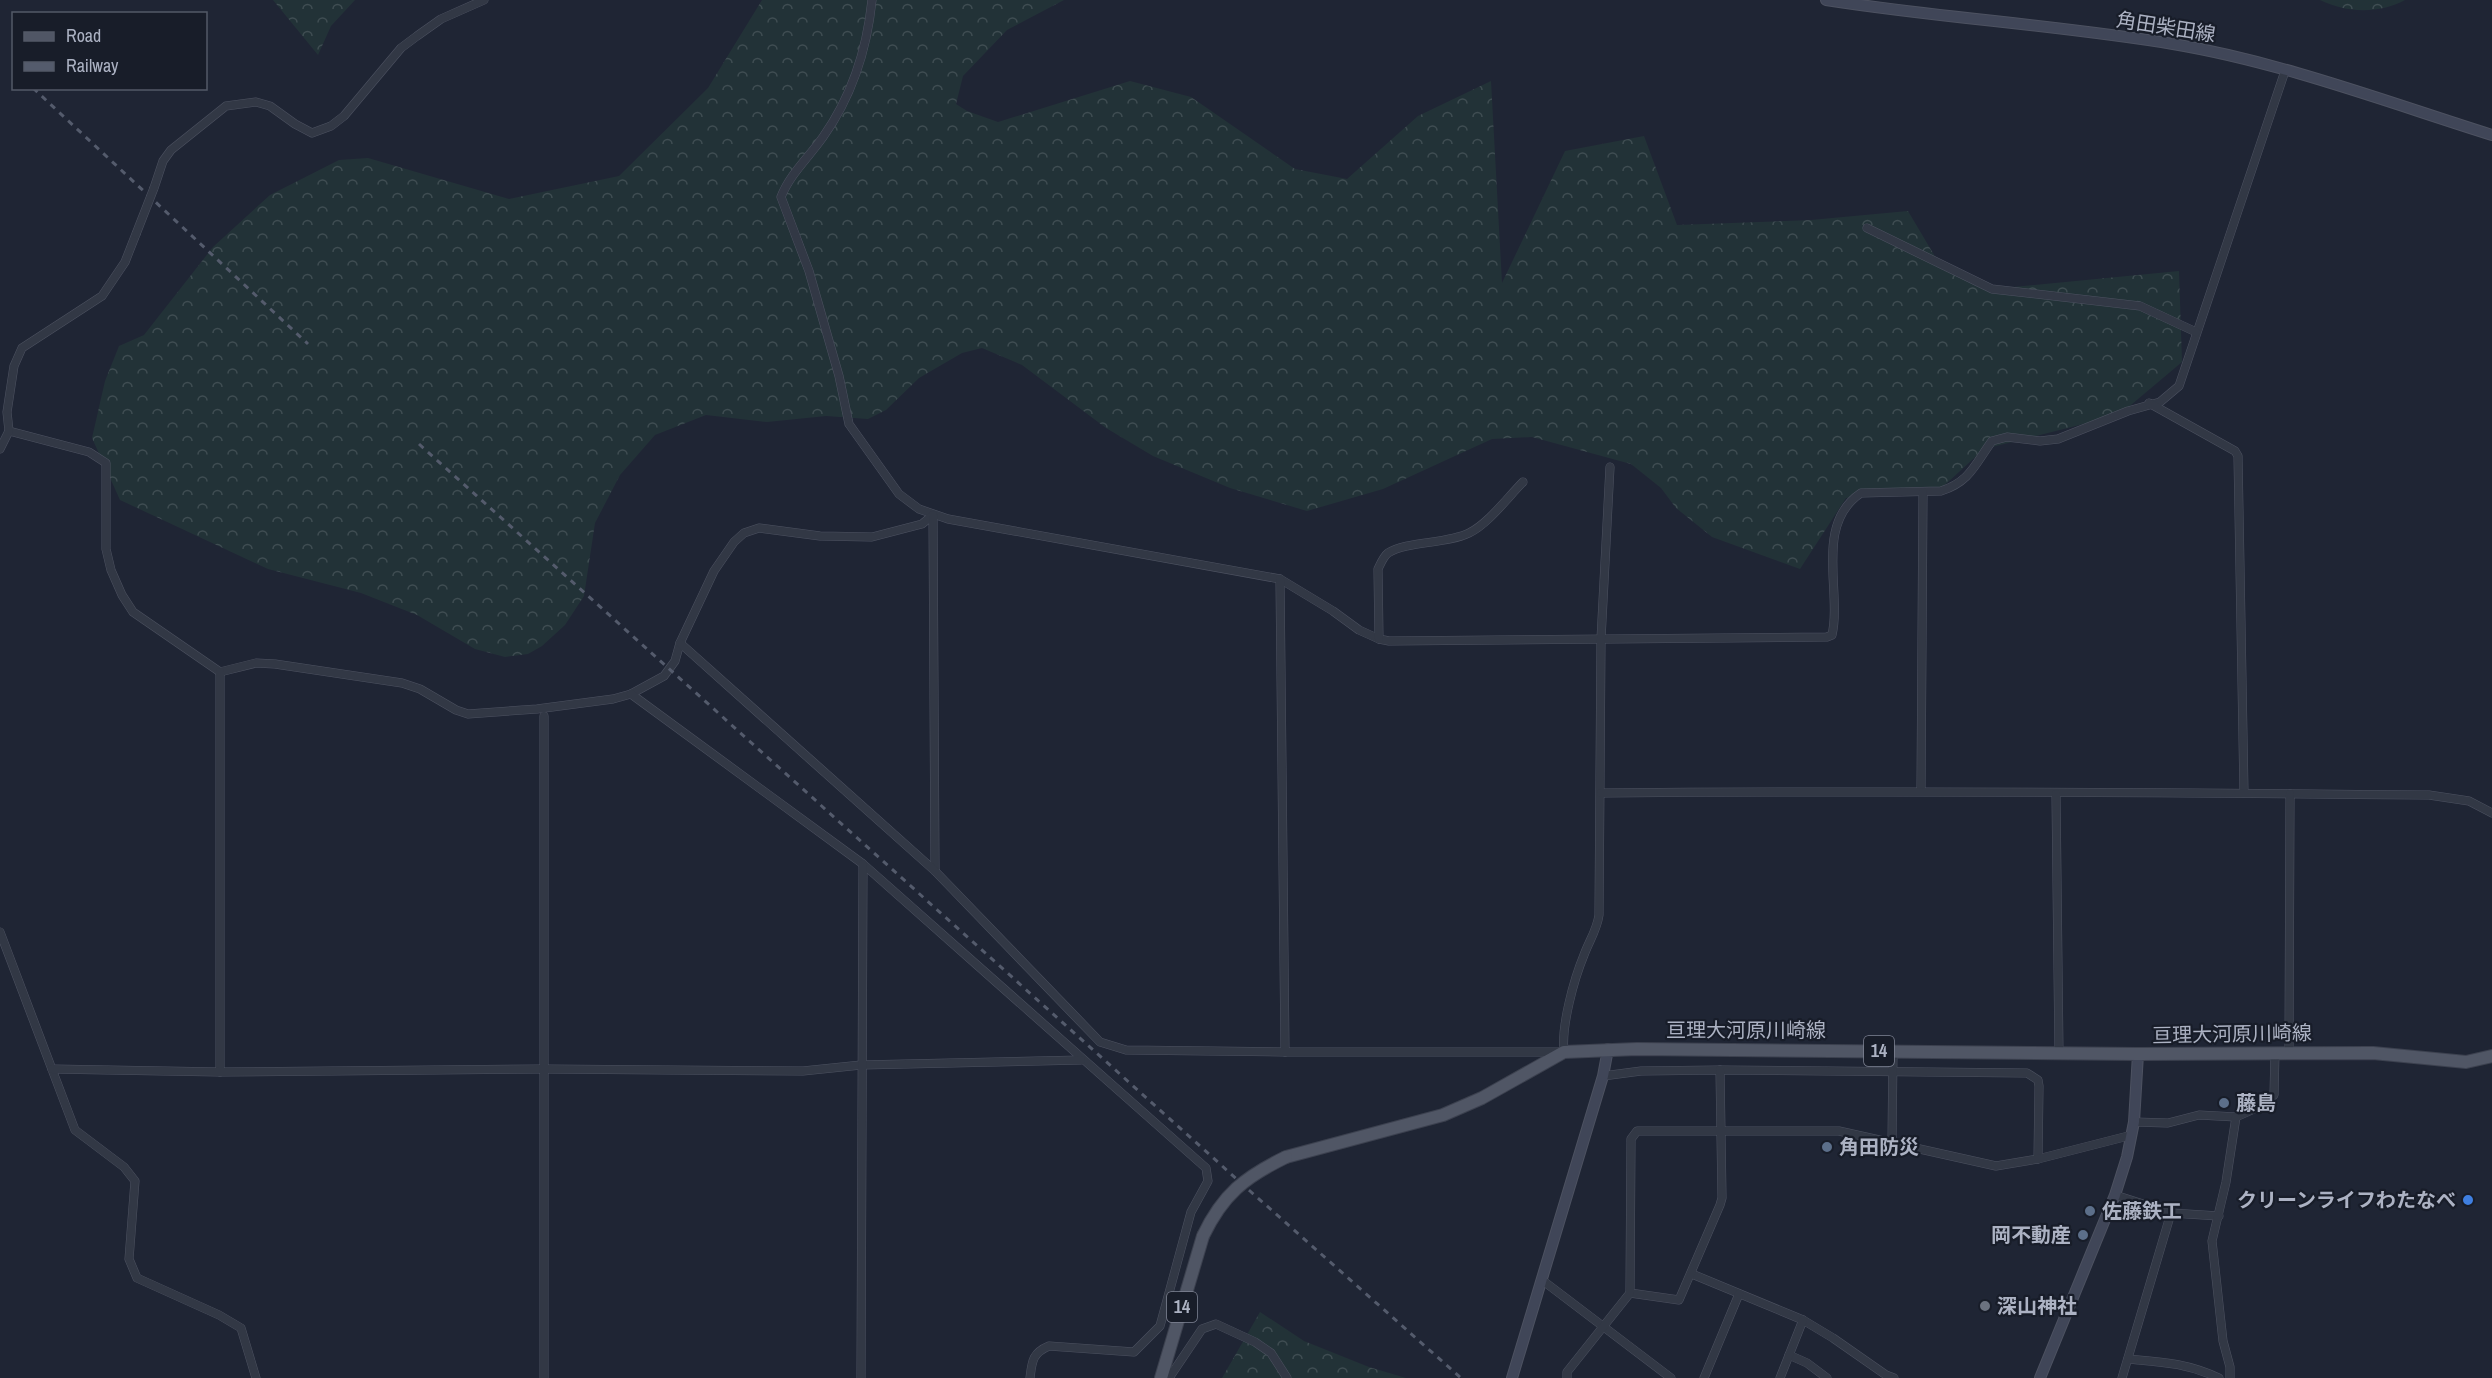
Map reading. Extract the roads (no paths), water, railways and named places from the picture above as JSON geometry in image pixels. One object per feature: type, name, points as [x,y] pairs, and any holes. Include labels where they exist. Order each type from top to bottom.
[{"type":"main road","name":"角田柴田線","points":[[1826,0],[1890,10],[2172,44],[2235,57],[2285,71],[2492,135]]},
{"type":"main road","name":"亘理大河原川崎線","points":[[1161,1378],[1203,1236],[1212,1216],[1254,1172],[1286,1157],[1443,1114],[1482,1098],[1564,1052],[1606,1061],[1893,1051],[2275,1055],[2289,1052],[2373,1053],[2466,1062],[2492,1056]]},
{"type":"main road","points":[[2040,1378],[2115,1195],[2132,1135],[2138,1054]]},
{"type":"main road","points":[[1512,1378],[1606,1061]]},
{"type":"street","points":[[0,449],[9,431],[7,412],[14,366],[22,348],[102,296],[125,262],[163,160],[171,150],[226,106],[256,102],[270,106],[312,133],[331,126],[344,116],[401,48],[441,19],[484,0]]},
{"type":"street","points":[[872,0],[869,28],[856,75],[840,111],[791,177],[781,197],[809,271],[849,424],[899,494],[919,509],[933,515],[1280,579],[1333,611],[1359,630],[1379,639],[1601,639],[1827,637],[1832,635],[1834,627],[1832,558],[1839,522],[1851,500],[1861,493],[1941,491],[1965,480],[1992,441],[2007,437],[2040,441],[2058,439],[2149,403],[2160,402],[2179,386],[2285,71]]},
{"type":"street","points":[[1867,228],[1992,289],[2140,306],[2196,332]]},
{"type":"street","points":[[2149,403],[2230,448],[2238,456],[2244,793]]},
{"type":"street","points":[[9,431],[89,452],[106,463],[108,471],[106,549],[111,570],[122,595],[133,612],[220,672],[256,663],[275,664],[402,683],[420,689],[456,711],[468,714],[537,709],[613,699],[631,694],[664,676],[675,661],[680,643],[724,555],[734,542],[751,529],[769,528],[839,537],[872,537],[922,524],[933,515]]},
{"type":"street","points":[[680,643],[935,871],[1100,1042],[1126,1050],[1564,1052],[1562,1036],[1579,966],[1598,922],[1601,639],[1610,467]]},
{"type":"street","points":[[1379,639],[1378,569],[1382,559],[1389,553],[1405,548],[1470,533],[1481,525],[1523,482]]},
{"type":"street","points":[[1921,790],[1923,492]]},
{"type":"street","points":[[933,515],[935,871]]},
{"type":"street","points":[[1280,579],[1285,1052]]},
{"type":"street","points":[[220,672],[220,1072]]},
{"type":"street","points":[[631,694],[863,864],[1081,1060],[1206,1168],[1208,1181],[1191,1212],[1160,1326],[1134,1352],[1049,1346],[1040,1349],[1033,1357],[1030,1378]]},
{"type":"street","points":[[544,716],[544,1378]]},
{"type":"street","points":[[1601,793],[1921,790],[2056,794],[2429,795],[2469,801],[2492,813]]},
{"type":"street","points":[[2056,794],[2059,1054]]},
{"type":"street","points":[[2289,1052],[2290,794]]},
{"type":"street","points":[[861,1378],[863,864]]},
{"type":"street","points":[[0,932],[75,1130],[124,1167],[135,1182],[129,1259],[137,1278],[219,1315],[241,1328],[256,1378]]},
{"type":"street","points":[[1892,1142],[1893,1051]]},
{"type":"street","points":[[2134,1122],[2168,1123],[2199,1115],[2236,1117],[2254,1109],[2274,1095],[2275,1055]]},
{"type":"street","points":[[52,1069],[220,1072],[543,1069],[803,1071],[861,1065],[1081,1060]]},
{"type":"street","points":[[1606,1061],[1641,1071],[1893,1070],[2027,1073],[2034,1076],[2039,1086],[2038,1159]]},
{"type":"street","points":[[1630,1293],[1679,1300],[1692,1274],[1722,1198],[1720,1070]]},
{"type":"street","points":[[2230,1378],[2230,1367],[2223,1341],[2212,1241],[2219,1216],[2236,1117]]},
{"type":"street","points":[[1567,1378],[1567,1372],[1630,1293],[1631,1138],[1637,1131],[1839,1131],[1996,1166],[2038,1159],[2132,1135]]},
{"type":"street","points":[[2115,1195],[2171,1213],[2219,1216]]},
{"type":"street","points":[[2122,1378],[2171,1213]]},
{"type":"street","points":[[1692,1274],[1803,1320],[1894,1378]]},
{"type":"street","points":[[1542,1280],[1671,1378]]},
{"type":"street","points":[[1704,1378],[1739,1294]]},
{"type":"street","points":[[1780,1378],[1803,1320]]},
{"type":"street","points":[[1169,1378],[1202,1329],[1216,1324],[1255,1342],[1271,1353],[1287,1378]]},
{"type":"street","points":[[1789,1355],[1807,1363],[1827,1378]]},
{"type":"street","points":[[2128,1359],[2184,1364],[2219,1378]]},
{"type":"railway","points":[[35,90],[308,344]]},
{"type":"railway","points":[[419,444],[1461,1378]]},
{"type":"place","name":"藤島","points":[[2224,1103]]},
{"type":"place","name":"角田防災","points":[[1827,1147]]},
{"type":"place","name":"クリーンライフわたなべ","points":[[2468,1200]]},
{"type":"place","name":"佐藤鉄工","points":[[2090,1211]]},
{"type":"place","name":"岡不動産","points":[[2083,1235]]},
{"type":"place","name":"深山神社","points":[[1985,1306]]}]
